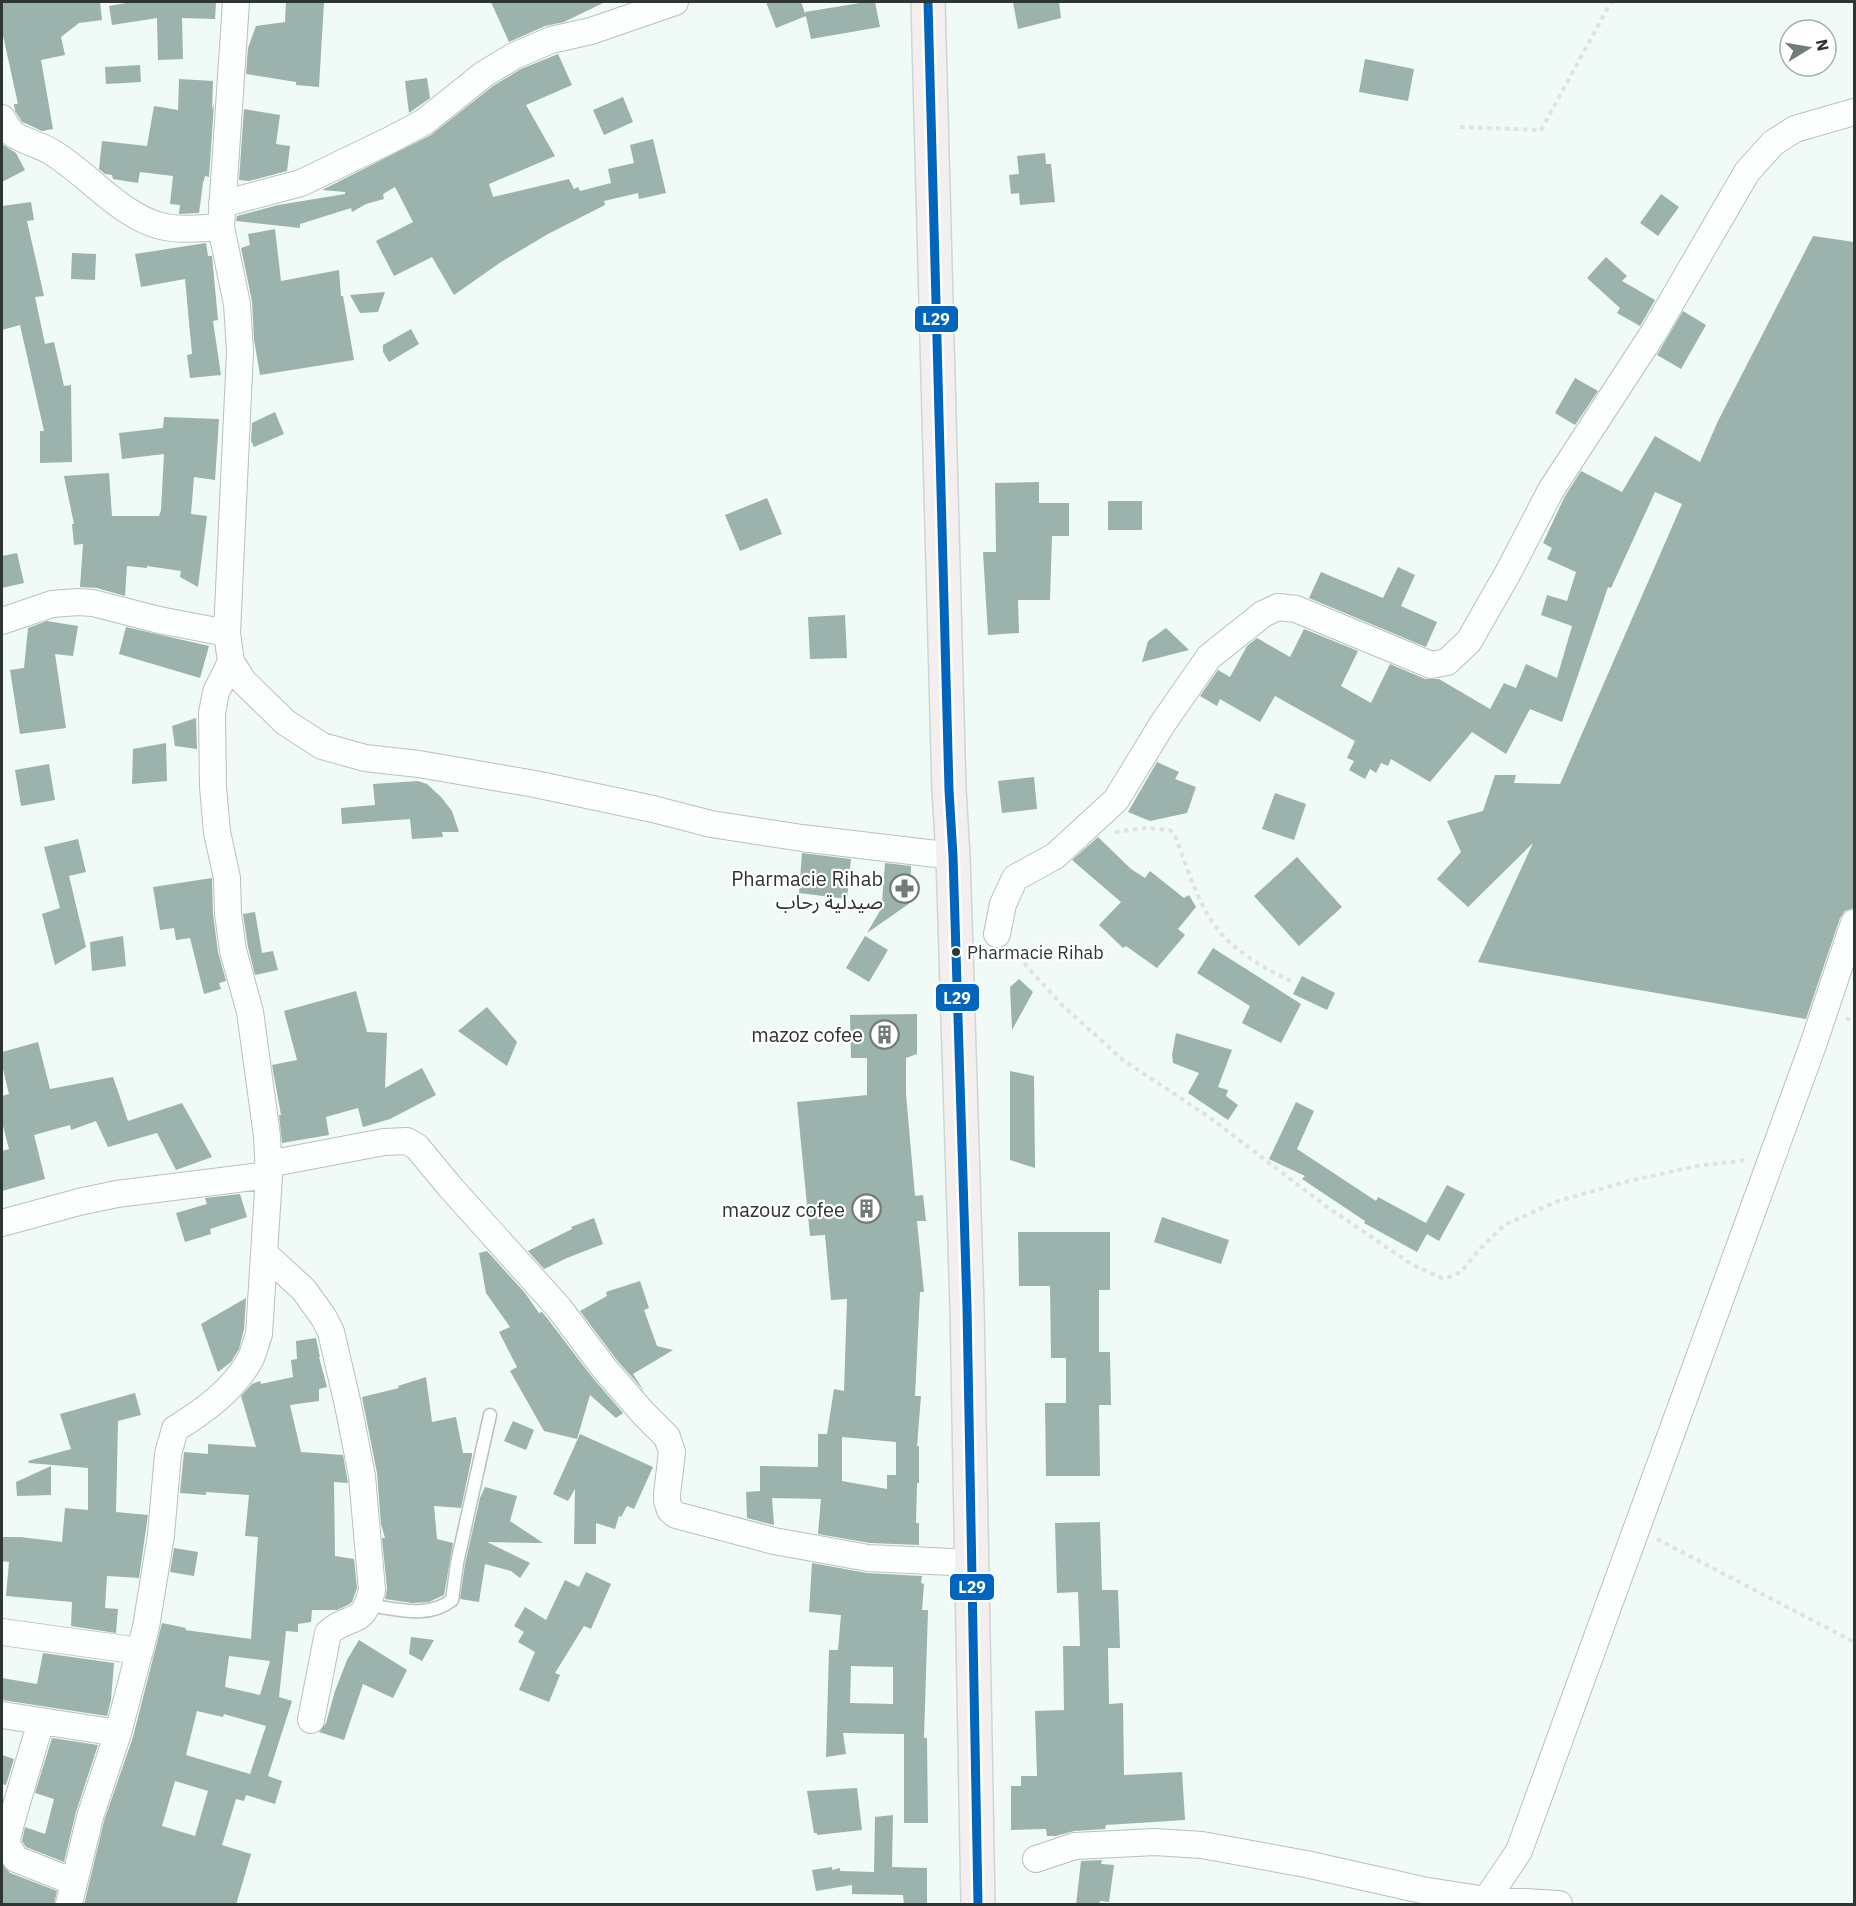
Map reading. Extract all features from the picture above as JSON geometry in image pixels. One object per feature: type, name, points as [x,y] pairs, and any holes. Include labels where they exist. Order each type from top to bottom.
[{"type":"main road","points":[[928,2],[973,1563],[978,1905]]},
{"type":"street","points":[[236,2],[221,216],[237,304],[240,351],[227,633],[231,662],[244,682],[285,722],[322,746],[355,755],[514,780],[653,809],[711,824],[802,838],[953,856]]},
{"type":"street","points":[[2,118],[13,135],[39,144],[58,156],[142,219],[159,226],[179,229],[221,216],[301,183],[392,139],[424,122],[484,74],[514,56],[551,40],[591,31],[675,2]]},
{"type":"street","points":[[997,934],[1003,904],[1015,878],[1055,856],[1116,800],[1163,723],[1209,657],[1263,614],[1278,607],[1296,609],[1431,664],[1448,662],[1469,641],[1509,572],[1551,490],[1654,332],[1747,172],[1773,143],[1795,129],[1854,112]]},
{"type":"street","points":[[2,621],[52,604],[78,602],[93,603],[159,620],[227,633]]},
{"type":"street","points":[[41,1721],[4,1839],[10,1853],[16,1859],[72,1893],[90,1817],[118,1733],[146,1627],[161,1535],[168,1454],[175,1429],[203,1411],[235,1382],[251,1358],[259,1334],[269,1170],[267,1136],[250,1012],[233,950],[228,914],[227,879],[217,832],[213,787],[212,713],[216,692],[231,662]]},
{"type":"street","points":[[1486,1900],[1520,1851],[1773,1158],[1854,923]]},
{"type":"street","points":[[2,1223],[117,1194],[269,1170],[384,1142],[407,1141],[417,1147],[559,1308],[612,1377],[667,1437],[672,1452],[667,1494],[670,1510],[676,1515],[774,1541],[868,1558],[973,1563]]},
{"type":"street","points":[[265,1254],[304,1290],[331,1332],[362,1476],[372,1590],[363,1614],[335,1627],[328,1633],[311,1720]]},
{"type":"street","points":[[2,1632],[140,1651]]},
{"type":"street","points":[[2,1715],[118,1733]]},
{"type":"street","points":[[1036,1859],[1075,1846],[1155,1842],[1202,1845],[1306,1864],[1422,1890],[1486,1900],[1559,1905]]},
{"type":"lane","points":[[368,1605],[415,1612],[435,1611],[452,1600],[457,1563],[490,1415]]},
{"type":"path","points":[[1460,127],[1541,130],[1611,2]]},
{"type":"path","points":[[1095,819],[1112,832],[1145,828],[1170,830],[1176,836],[1198,894],[1215,927],[1258,965],[1291,981]]},
{"type":"path","points":[[997,934],[1062,1005],[1123,1060],[1209,1117],[1327,1207],[1413,1265],[1442,1278],[1461,1272],[1504,1225],[1558,1201],[1625,1182],[1696,1166],[1773,1158]]},
{"type":"path","points":[[1638,1529],[1854,1642]]},
{"type":"building","points":[[2,2],[100,2],[102,20],[79,23],[61,37],[65,55],[41,60],[53,129],[42,131],[22,122],[15,111],[14,104],[18,104],[2,31]]},
{"type":"building","points":[[132,2],[216,2],[215,19],[182,18],[183,59],[158,60],[157,18],[112,25],[109,6]]},
{"type":"building","points":[[286,2],[324,2],[319,87],[296,85],[296,82],[246,74],[248,48],[256,26],[285,22]]},
{"type":"building","points":[[491,2],[605,2],[564,22],[545,26],[509,42]]},
{"type":"building","points":[[766,2],[801,2],[806,16],[776,28]]},
{"type":"building","points":[[875,2],[880,27],[811,39],[805,12]]},
{"type":"building","points":[[1013,2],[1059,2],[1061,18],[1018,29]]},
{"type":"building","points":[[558,54],[572,85],[526,105],[555,156],[489,184],[493,197],[569,179],[574,189],[578,187],[580,191],[611,183],[608,169],[634,163],[630,145],[653,139],[666,193],[639,199],[638,193],[604,201],[605,205],[548,234],[501,262],[454,295],[432,257],[394,276],[376,241],[413,222],[395,187],[383,194],[384,199],[366,204],[352,212],[351,208],[300,224],[300,228],[236,221],[237,216],[278,205],[345,194],[345,192],[322,190],[431,135],[493,86],[521,69]]},
{"type":"building","points":[[1365,59],[1414,69],[1408,101],[1359,92]]},
{"type":"building","points":[[140,65],[141,82],[106,84],[105,67]]},
{"type":"building","points":[[427,78],[430,98],[409,113],[405,81]]},
{"type":"building","points":[[179,79],[213,81],[212,110],[214,104],[209,177],[205,176],[203,183],[199,213],[179,214],[180,205],[170,204],[173,176],[140,172],[138,183],[113,179],[112,175],[105,174],[99,169],[102,141],[147,146],[154,106],[178,110]]},
{"type":"building","points":[[623,97],[633,122],[604,135],[593,110]]},
{"type":"building","points":[[244,109],[280,115],[276,144],[290,146],[287,171],[249,181],[239,180]]},
{"type":"building","points":[[2,144],[16,153],[25,170],[2,182]]},
{"type":"building","points":[[1045,153],[1046,164],[1051,164],[1055,202],[1020,205],[1019,193],[1011,194],[1009,175],[1019,174],[1017,156]]},
{"type":"building","points":[[1661,194],[1679,207],[1658,236],[1640,223]]},
{"type":"building","points":[[31,202],[34,220],[27,221],[44,296],[35,297],[45,344],[54,342],[64,386],[71,385],[72,462],[40,463],[40,431],[44,431],[20,325],[2,330],[2,206]]},
{"type":"building","points":[[275,229],[281,281],[339,270],[341,296],[343,296],[354,360],[260,375],[254,340],[252,301],[241,248],[250,245],[248,234]]},
{"type":"building","points":[[1813,236],[1854,242],[1854,908],[1845,911],[1840,918],[1806,1019],[1478,962],[1533,843],[1468,907],[1437,879],[1461,852],[1447,821],[1483,811],[1495,775],[1516,775],[1514,783],[1560,784],[1682,504],[1655,492],[1611,588],[1608,587],[1562,722],[1530,709],[1506,754],[1472,732],[1430,782],[1391,759],[1388,766],[1381,763],[1376,773],[1370,769],[1365,779],[1349,770],[1354,761],[1347,758],[1355,741],[1275,696],[1260,722],[1220,699],[1217,706],[1200,696],[1218,670],[1230,677],[1247,646],[1257,638],[1290,657],[1304,629],[1358,651],[1341,686],[1371,703],[1390,664],[1425,679],[1439,679],[1490,709],[1504,683],[1516,688],[1526,664],[1557,678],[1572,626],[1541,615],[1547,595],[1567,601],[1576,572],[1547,559],[1552,548],[1543,543],[1564,498],[1581,471],[1622,492],[1655,436],[1700,462],[1718,421]]},
{"type":"building","points":[[206,243],[208,256],[212,256],[218,320],[213,321],[221,375],[190,378],[187,355],[192,354],[185,279],[141,287],[135,254]]},
{"type":"building","points":[[72,253],[96,254],[95,280],[71,279]]},
{"type":"building","points":[[1606,257],[1627,276],[1622,281],[1655,300],[1640,326],[1617,313],[1620,308],[1587,278]]},
{"type":"building","points":[[385,292],[378,312],[360,313],[350,295]]},
{"type":"building","points":[[1683,311],[1706,325],[1681,369],[1657,355]]},
{"type":"building","points":[[411,329],[419,344],[389,362],[383,352],[383,345]]},
{"type":"building","points":[[1575,378],[1598,391],[1575,425],[1555,413]]},
{"type":"building","points":[[275,412],[284,434],[254,447],[251,441],[252,423]]},
{"type":"building","points":[[164,417],[219,419],[215,480],[194,477],[191,514],[207,516],[198,587],[180,577],[181,571],[147,566],[147,568],[127,566],[125,596],[97,588],[80,587],[83,544],[74,545],[72,524],[74,524],[64,476],[109,473],[112,516],[159,516],[164,454],[122,459],[119,433],[163,428]]},
{"type":"building","points":[[1039,482],[1039,503],[1069,503],[1069,536],[1052,536],[1050,600],[1018,600],[1019,633],[988,635],[983,552],[996,552],[995,483]]},
{"type":"building","points":[[767,498],[782,534],[740,551],[725,515]]},
{"type":"building","points":[[1108,501],[1142,501],[1142,530],[1108,530]]},
{"type":"building","points":[[17,553],[24,583],[2,588],[2,556]]},
{"type":"building","points":[[1398,567],[1415,575],[1401,606],[1437,622],[1426,647],[1309,598],[1321,572],[1383,598]]},
{"type":"building","points":[[845,615],[847,658],[810,659],[808,617]]},
{"type":"building","points":[[47,621],[78,626],[73,656],[55,654],[66,728],[20,734],[10,670],[24,668],[28,628]]},
{"type":"building","points":[[126,627],[209,646],[200,678],[119,654]]},
{"type":"building","points":[[1166,628],[1189,650],[1142,662],[1148,641]]},
{"type":"building","points":[[196,718],[197,749],[175,746],[172,726]]},
{"type":"building","points":[[166,743],[167,781],[132,784],[133,749]]},
{"type":"building","points":[[1157,762],[1179,772],[1175,779],[1196,787],[1187,813],[1150,821],[1128,812]]},
{"type":"building","points":[[49,764],[55,800],[21,806],[15,770]]},
{"type":"building","points":[[1034,777],[1037,809],[1002,813],[998,781]]},
{"type":"building","points":[[418,781],[427,784],[441,797],[452,811],[459,832],[442,832],[443,837],[412,839],[410,819],[342,824],[341,808],[375,805],[373,784]]},
{"type":"building","points":[[1275,793],[1306,804],[1294,840],[1262,829]]},
{"type":"building","points":[[1098,837],[1131,869],[1145,878],[1150,871],[1184,898],[1189,895],[1196,907],[1178,929],[1185,935],[1157,968],[1126,946],[1123,948],[1099,925],[1121,902],[1072,860]]},
{"type":"building","points":[[78,839],[86,872],[69,876],[86,947],[55,965],[42,914],[60,908],[44,847]]},
{"type":"building","points":[[802,853],[851,859],[847,899],[799,893]]},
{"type":"building","points":[[1297,857],[1342,907],[1299,946],[1254,896]]},
{"type":"building","points":[[885,863],[911,866],[910,903],[867,933],[885,902],[882,902]]},
{"type":"building","points":[[212,878],[213,914],[218,952],[226,981],[219,983],[221,989],[204,994],[190,938],[176,940],[174,928],[160,930],[153,887]]},
{"type":"building","points":[[255,912],[262,953],[273,951],[278,970],[255,975],[243,914]]},
{"type":"building","points":[[123,936],[126,966],[92,971],[90,942]]},
{"type":"building","points":[[865,936],[888,950],[869,982],[846,968]]},
{"type":"building","points":[[1213,948],[1301,1004],[1281,1043],[1242,1023],[1250,1006],[1197,973]]},
{"type":"building","points":[[1302,976],[1335,993],[1327,1010],[1293,994]]},
{"type":"building","points":[[1019,979],[1033,992],[1012,1030],[1010,987]]},
{"type":"building","points":[[356,991],[367,1032],[387,1033],[385,1088],[422,1068],[436,1095],[390,1119],[363,1127],[358,1108],[326,1117],[329,1135],[282,1143],[279,1115],[281,1115],[272,1065],[297,1060],[284,1011]]},
{"type":"building","points":[[487,1007],[517,1042],[507,1066],[458,1031]]},
{"type":"building","points":[[917,1014],[917,1054],[906,1058],[906,1094],[915,1196],[923,1195],[926,1221],[917,1221],[924,1292],[920,1292],[915,1396],[921,1396],[917,1446],[919,1446],[919,1483],[917,1483],[916,1523],[919,1523],[919,1545],[870,1543],[818,1534],[821,1499],[772,1498],[774,1525],[747,1518],[746,1492],[760,1491],[760,1466],[818,1467],[818,1434],[827,1434],[834,1389],[844,1391],[847,1299],[831,1300],[825,1235],[810,1236],[797,1102],[867,1095],[867,1058],[851,1058],[850,1015]],"holes":[[[842,1437],[896,1442],[896,1475],[887,1475],[887,1489],[842,1481]]]},
{"type":"building","points":[[1176,1033],[1232,1050],[1218,1087],[1228,1090],[1226,1096],[1238,1105],[1228,1120],[1188,1093],[1199,1073],[1173,1063]]},
{"type":"building","points":[[38,1042],[50,1089],[113,1077],[128,1121],[182,1103],[212,1157],[176,1170],[157,1133],[108,1147],[96,1121],[71,1130],[70,1125],[34,1135],[45,1179],[2,1191],[2,1151],[9,1149],[2,1122],[2,1096],[9,1094],[2,1065],[2,1052]]},
{"type":"building","points":[[1010,1071],[1034,1076],[1035,1168],[1010,1160]]},
{"type":"building","points":[[1296,1102],[1314,1111],[1297,1149],[1376,1201],[1378,1197],[1426,1223],[1447,1185],[1465,1194],[1439,1241],[1427,1234],[1417,1252],[1364,1223],[1365,1221],[1302,1179],[1305,1176],[1269,1159]]},
{"type":"building","points":[[240,1194],[247,1217],[210,1229],[211,1234],[185,1242],[176,1213],[207,1204],[205,1198]]},
{"type":"building","points":[[1162,1217],[1229,1240],[1221,1264],[1154,1242]]},
{"type":"building","points":[[594,1218],[603,1244],[544,1269],[528,1251],[572,1229],[571,1227]]},
{"type":"building","points":[[1018,1232],[1110,1232],[1110,1290],[1099,1290],[1099,1352],[1110,1352],[1111,1405],[1099,1405],[1100,1476],[1046,1476],[1045,1403],[1066,1403],[1066,1358],[1051,1358],[1050,1286],[1019,1286]]},
{"type":"building","points":[[487,1251],[525,1293],[539,1313],[542,1312],[623,1413],[616,1418],[590,1395],[577,1439],[544,1431],[510,1371],[517,1367],[499,1332],[510,1327],[486,1293],[479,1253]]},
{"type":"building","points":[[640,1281],[649,1308],[644,1310],[657,1346],[673,1350],[633,1374],[644,1391],[616,1359],[580,1311],[607,1296],[606,1292]]},
{"type":"building","points":[[246,1298],[244,1329],[239,1349],[231,1362],[218,1372],[201,1324]]},
{"type":"building","points":[[316,1338],[327,1387],[319,1389],[319,1401],[290,1405],[301,1452],[343,1455],[348,1483],[334,1482],[335,1556],[354,1559],[357,1588],[352,1602],[337,1610],[312,1610],[311,1622],[298,1624],[298,1632],[286,1631],[279,1697],[292,1701],[268,1776],[282,1781],[275,1804],[246,1795],[244,1801],[236,1799],[222,1845],[251,1854],[236,1905],[84,1905],[104,1821],[133,1737],[162,1623],[186,1628],[185,1630],[251,1639],[258,1537],[245,1536],[249,1495],[180,1493],[184,1452],[208,1454],[208,1444],[256,1447],[241,1396],[252,1384],[260,1381],[261,1384],[293,1377],[291,1360],[297,1359],[296,1341]],"holes":[[[229,1656],[270,1661],[260,1695],[225,1687]],[[197,1711],[223,1717],[224,1714],[266,1726],[250,1774],[186,1755]],[[175,1781],[208,1791],[195,1836],[162,1826]]]},
{"type":"building","points":[[426,1377],[432,1422],[456,1417],[463,1453],[472,1453],[472,1456],[461,1508],[434,1506],[437,1539],[453,1543],[444,1595],[429,1602],[412,1603],[385,1599],[387,1589],[382,1538],[385,1538],[381,1524],[377,1473],[362,1397],[399,1388],[398,1386]]},
{"type":"building","points":[[135,1393],[141,1415],[118,1421],[116,1512],[148,1515],[139,1578],[107,1576],[105,1608],[118,1609],[116,1633],[71,1626],[72,1602],[6,1596],[9,1562],[2,1561],[2,1537],[62,1542],[65,1508],[88,1510],[88,1468],[29,1463],[28,1461],[71,1449],[60,1414]]},
{"type":"building","points":[[513,1421],[534,1430],[526,1450],[504,1441]]},
{"type":"building","points":[[580,1434],[653,1467],[634,1509],[627,1506],[621,1517],[619,1516],[615,1529],[596,1523],[596,1544],[574,1544],[575,1489],[568,1501],[553,1494]]},
{"type":"building","points":[[51,1466],[51,1495],[17,1496],[16,1482]]},
{"type":"building","points":[[485,1487],[517,1496],[510,1521],[543,1543],[487,1542],[530,1563],[520,1578],[511,1571],[485,1564],[479,1602],[460,1599],[465,1564],[480,1498]]},
{"type":"building","points":[[1100,1522],[1102,1590],[1118,1590],[1120,1648],[1108,1648],[1109,1704],[1123,1703],[1124,1775],[1182,1772],[1185,1820],[1106,1825],[1105,1829],[1074,1831],[1056,1836],[1047,1836],[1046,1829],[1011,1830],[1011,1786],[1021,1786],[1021,1776],[1037,1776],[1035,1711],[1064,1710],[1063,1646],[1080,1646],[1078,1592],[1057,1593],[1055,1523]]},
{"type":"building","points":[[174,1548],[198,1552],[194,1576],[170,1572]]},
{"type":"building","points":[[812,1563],[867,1573],[922,1576],[921,1583],[924,1584],[922,1610],[928,1610],[924,1738],[927,1738],[928,1823],[904,1823],[904,1734],[843,1733],[846,1754],[826,1757],[829,1650],[838,1650],[841,1615],[809,1612]],"holes":[[[851,1666],[893,1667],[893,1704],[850,1703]]]},
{"type":"building","points":[[586,1572],[611,1584],[591,1629],[584,1626],[555,1673],[560,1675],[549,1702],[519,1690],[535,1652],[518,1642],[524,1632],[514,1626],[525,1607],[546,1620],[565,1580],[579,1587]]},
{"type":"building","points":[[411,1637],[434,1640],[422,1661],[409,1654]]},
{"type":"building","points":[[359,1640],[407,1670],[393,1698],[363,1684],[344,1740],[319,1732],[326,1723],[347,1660]]},
{"type":"building","points":[[43,1653],[114,1663],[111,1700],[107,1716],[2,1700],[2,1678],[37,1684]]},
{"type":"building","points":[[52,1738],[98,1745],[76,1812],[64,1862],[26,1847],[22,1841],[25,1827],[45,1834],[54,1799],[35,1793]]},
{"type":"building","points":[[2,1755],[14,1759],[6,1785],[2,1784]]},
{"type":"building","points":[[857,1788],[862,1830],[817,1835],[814,1833],[807,1791]]},
{"type":"building","points":[[893,1815],[892,1867],[927,1868],[927,1905],[904,1905],[903,1895],[852,1894],[852,1885],[816,1891],[812,1870],[832,1867],[832,1870],[840,1868],[840,1871],[874,1872],[875,1817]]},
{"type":"building","points":[[1102,1860],[1101,1864],[1114,1865],[1109,1902],[1100,1901],[1099,1905],[1076,1905],[1081,1861]]},
{"type":"building","points":[[2,1864],[10,1873],[57,1891],[54,1905],[2,1905]]},
{"type":"transit line","name":"L29","points":[[928,2],[949,790],[967,1307],[978,1904]]},
{"type":"place","name":"Pharmacie Rihab صيدلية رحاب","points":[[904,889]]},
{"type":"place","name":"Pharmacie Rihab","points":[[956,952]]},
{"type":"place","name":"mazoz cofee","points":[[884,1034]]},
{"type":"place","name":"mazouz cofee","points":[[866,1209]]}]
